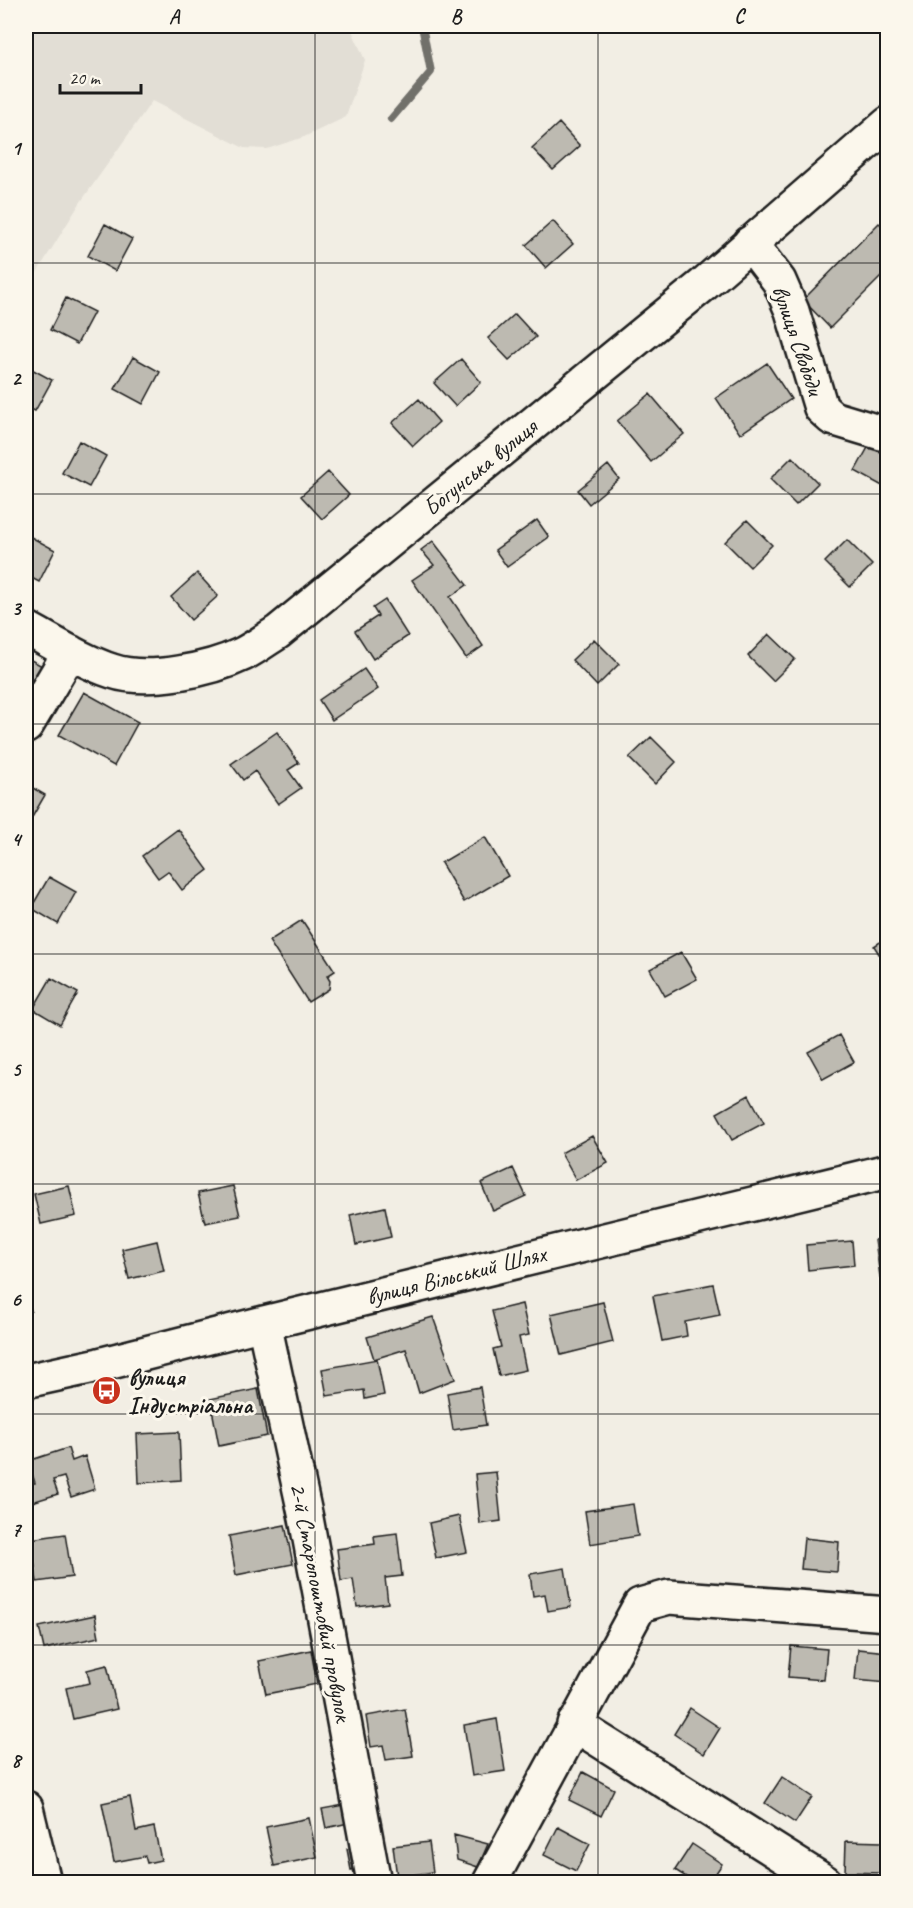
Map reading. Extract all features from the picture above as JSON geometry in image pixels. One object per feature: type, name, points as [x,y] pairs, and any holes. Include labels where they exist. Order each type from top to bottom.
[{"type":"street","name":"Богунська вулиця","points":[[26,628],[114,672],[147,676],[212,665],[242,654],[278,633],[686,299],[888,124]]},
{"type":"street","name":"вулиця Свободи","points":[[750,243],[779,281],[792,311],[821,408],[832,418],[888,435]]},
{"type":"street","points":[[26,726],[70,652]]},
{"type":"street","name":"вулиця Вільський Шлях","points":[[26,1381],[888,1171]]},
{"type":"street","name":"2-й Старопоштовий провулок","points":[[264,1323],[306,1518],[374,1882]]},
{"type":"street","points":[[490,1882],[640,1605],[669,1597],[888,1614]]},
{"type":"street","points":[[574,1724],[825,1882]]},
{"type":"street","points":[[26,1808],[44,1882]]},
{"type":"shaded area","points":[[26,26],[350,26],[365,60],[346,117],[304,137],[267,149],[244,148],[152,101],[80,203],[26,290]]},
{"type":"building","points":[[559,123],[580,146],[553,170],[532,148]]},
{"type":"building","points":[[553,221],[573,244],[546,268],[526,245]]},
{"type":"building","points":[[879,223],[888,231],[888,270],[830,328],[803,300]]},
{"type":"building","points":[[105,224],[132,239],[115,271],[88,256]]},
{"type":"building","points":[[66,298],[94,312],[77,344],[50,330]]},
{"type":"building","points":[[515,314],[536,337],[509,360],[488,338]]},
{"type":"building","points":[[133,357],[160,372],[143,404],[115,389]]},
{"type":"building","points":[[461,359],[481,382],[455,406],[434,383]]},
{"type":"building","points":[[767,363],[791,399],[740,434],[716,398]]},
{"type":"building","points":[[26,366],[52,380],[35,411],[26,407]]},
{"type":"building","points":[[650,394],[684,434],[651,462],[617,421]]},
{"type":"building","points":[[419,399],[439,422],[413,446],[392,423]]},
{"type":"building","points":[[79,441],[106,456],[89,487],[62,473]]},
{"type":"building","points":[[870,444],[888,454],[886,488],[855,471]]},
{"type":"building","points":[[792,457],[818,483],[796,505],[770,479]]},
{"type":"building","points":[[608,465],[619,479],[589,504],[578,490]]},
{"type":"building","points":[[328,472],[349,495],[322,519],[301,496]]},
{"type":"building","points":[[537,520],[549,537],[507,567],[495,550]]},
{"type":"building","points":[[747,520],[772,545],[750,567],[725,542]]},
{"type":"building","points":[[29,536],[55,550],[39,582],[26,575],[26,542]]},
{"type":"building","points":[[847,540],[872,565],[850,587],[825,562]]},
{"type":"building","points":[[433,541],[467,585],[450,597],[483,646],[466,658],[412,580],[434,565],[421,550]]},
{"type":"building","points":[[197,573],[218,596],[191,620],[171,597]]},
{"type":"building","points":[[385,600],[408,636],[373,659],[355,631],[378,616],[373,608]]},
{"type":"building","points":[[769,634],[795,659],[773,681],[748,656]]},
{"type":"building","points":[[594,639],[619,664],[597,686],[572,660]]},
{"type":"building","points":[[27,658],[48,669],[38,686],[29,681],[26,688]]},
{"type":"building","points":[[364,669],[378,689],[332,720],[319,700]]},
{"type":"building","points":[[84,692],[138,722],[114,766],[59,735]]},
{"type":"building","points":[[277,732],[299,763],[288,770],[301,788],[278,804],[255,771],[243,780],[231,764]]},
{"type":"building","points":[[651,737],[676,762],[655,784],[629,758]]},
{"type":"building","points":[[26,784],[45,795],[27,826],[26,825]]},
{"type":"building","points":[[178,829],[208,870],[182,890],[168,871],[158,878],[142,856]]},
{"type":"building","points":[[485,837],[508,876],[464,902],[441,863]]},
{"type":"building","points":[[49,877],[76,892],[58,924],[31,908]]},
{"type":"building","points":[[302,920],[335,971],[327,976],[330,981],[329,989],[308,1002],[269,941]]},
{"type":"building","points":[[888,937],[888,968],[874,946]]},
{"type":"building","points":[[681,952],[697,979],[665,996],[650,969]]},
{"type":"building","points":[[51,978],[78,993],[60,1025],[33,1009]]},
{"type":"building","points":[[839,1035],[854,1062],[823,1079],[808,1052]]},
{"type":"building","points":[[749,1095],[764,1123],[732,1140],[717,1113]]},
{"type":"building","points":[[592,1136],[608,1163],[576,1180],[561,1153]]},
{"type":"building","points":[[513,1168],[526,1196],[493,1211],[481,1183]]},
{"type":"building","points":[[69,1186],[76,1216],[41,1224],[34,1194]]},
{"type":"building","points":[[233,1186],[240,1216],[205,1223],[198,1193]]},
{"type":"building","points":[[385,1207],[391,1237],[356,1245],[350,1215]]},
{"type":"building","points":[[888,1238],[888,1276],[880,1277],[875,1240]]},
{"type":"building","points":[[157,1241],[164,1271],[129,1279],[122,1249]]},
{"type":"building","points":[[852,1241],[854,1265],[808,1270],[806,1245]]},
{"type":"building","points":[[713,1284],[720,1315],[685,1322],[687,1336],[662,1341],[653,1296]]},
{"type":"building","points":[[26,1289],[31,1311],[26,1313]]},
{"type":"building","points":[[603,1302],[613,1342],[561,1355],[551,1314]]},
{"type":"building","points":[[522,1304],[529,1335],[519,1337],[526,1370],[499,1376],[493,1349],[501,1347],[492,1311]]},
{"type":"building","points":[[433,1317],[455,1379],[419,1393],[406,1349],[374,1359],[367,1337]]},
{"type":"building","points":[[377,1359],[384,1395],[365,1399],[364,1390],[327,1396],[322,1369]]},
{"type":"building","points":[[480,1387],[486,1425],[453,1430],[447,1393]]},
{"type":"building","points":[[258,1389],[267,1436],[219,1446],[210,1399]]},
{"type":"building","points":[[179,1432],[181,1480],[139,1483],[137,1434]]},
{"type":"building","points":[[68,1448],[72,1461],[85,1456],[95,1489],[71,1497],[64,1477],[53,1480],[58,1494],[26,1504],[26,1485],[35,1483],[28,1461]]},
{"type":"building","points":[[496,1472],[501,1521],[480,1524],[475,1474]]},
{"type":"building","points":[[633,1504],[638,1536],[590,1544],[585,1511]]},
{"type":"building","points":[[459,1516],[467,1552],[436,1558],[429,1523]]},
{"type":"building","points":[[285,1525],[293,1564],[236,1575],[229,1536]]},
{"type":"building","points":[[397,1533],[402,1576],[385,1578],[388,1603],[357,1607],[353,1579],[341,1581],[337,1549],[375,1544],[374,1536]]},
{"type":"building","points":[[65,1534],[72,1577],[37,1582],[31,1539]]},
{"type":"building","points":[[804,1538],[839,1542],[837,1572],[801,1569]]},
{"type":"building","points":[[565,1568],[571,1607],[548,1611],[545,1594],[533,1596],[530,1574]]},
{"type":"building","points":[[95,1615],[99,1637],[44,1649],[39,1627]]},
{"type":"building","points":[[791,1646],[827,1649],[824,1680],[788,1677]]},
{"type":"building","points":[[858,1649],[888,1652],[888,1683],[855,1680]]},
{"type":"building","points":[[311,1650],[317,1684],[266,1694],[259,1661]]},
{"type":"building","points":[[107,1665],[117,1709],[73,1719],[66,1688],[90,1683],[87,1670]]},
{"type":"building","points":[[690,1708],[720,1728],[704,1754],[674,1734]]},
{"type":"building","points":[[405,1709],[413,1756],[386,1760],[383,1745],[371,1747],[366,1716]]},
{"type":"building","points":[[497,1719],[505,1771],[472,1776],[464,1725]]},
{"type":"building","points":[[583,1772],[614,1789],[601,1816],[569,1800]]},
{"type":"building","points":[[782,1777],[812,1797],[795,1823],[765,1803]]},
{"type":"building","points":[[130,1797],[136,1831],[154,1827],[161,1860],[147,1863],[145,1856],[114,1862],[102,1803]]},
{"type":"building","points":[[349,1804],[353,1822],[326,1828],[322,1809]]},
{"type":"building","points":[[309,1818],[317,1857],[274,1866],[266,1827]]},
{"type":"building","points":[[558,1827],[590,1844],[576,1871],[544,1855]]},
{"type":"building","points":[[454,1835],[488,1844],[478,1867],[457,1860]]},
{"type":"building","points":[[846,1841],[882,1842],[881,1873],[845,1872]]},
{"type":"building","points":[[429,1842],[433,1872],[397,1877],[393,1846]]},
{"type":"building","points":[[692,1844],[722,1864],[710,1882],[694,1882],[675,1870]]},
{"type":"building","points":[[359,1846],[363,1867],[351,1870],[347,1849]]},
{"type":"building","points":[[354,1877],[355,1882],[322,1882]]},
{"type":"waterway","points":[[391,119],[431,72],[422,26]]},
{"type":"place","name":"вулиця Індустріальна","points":[[107,1391]]}]
